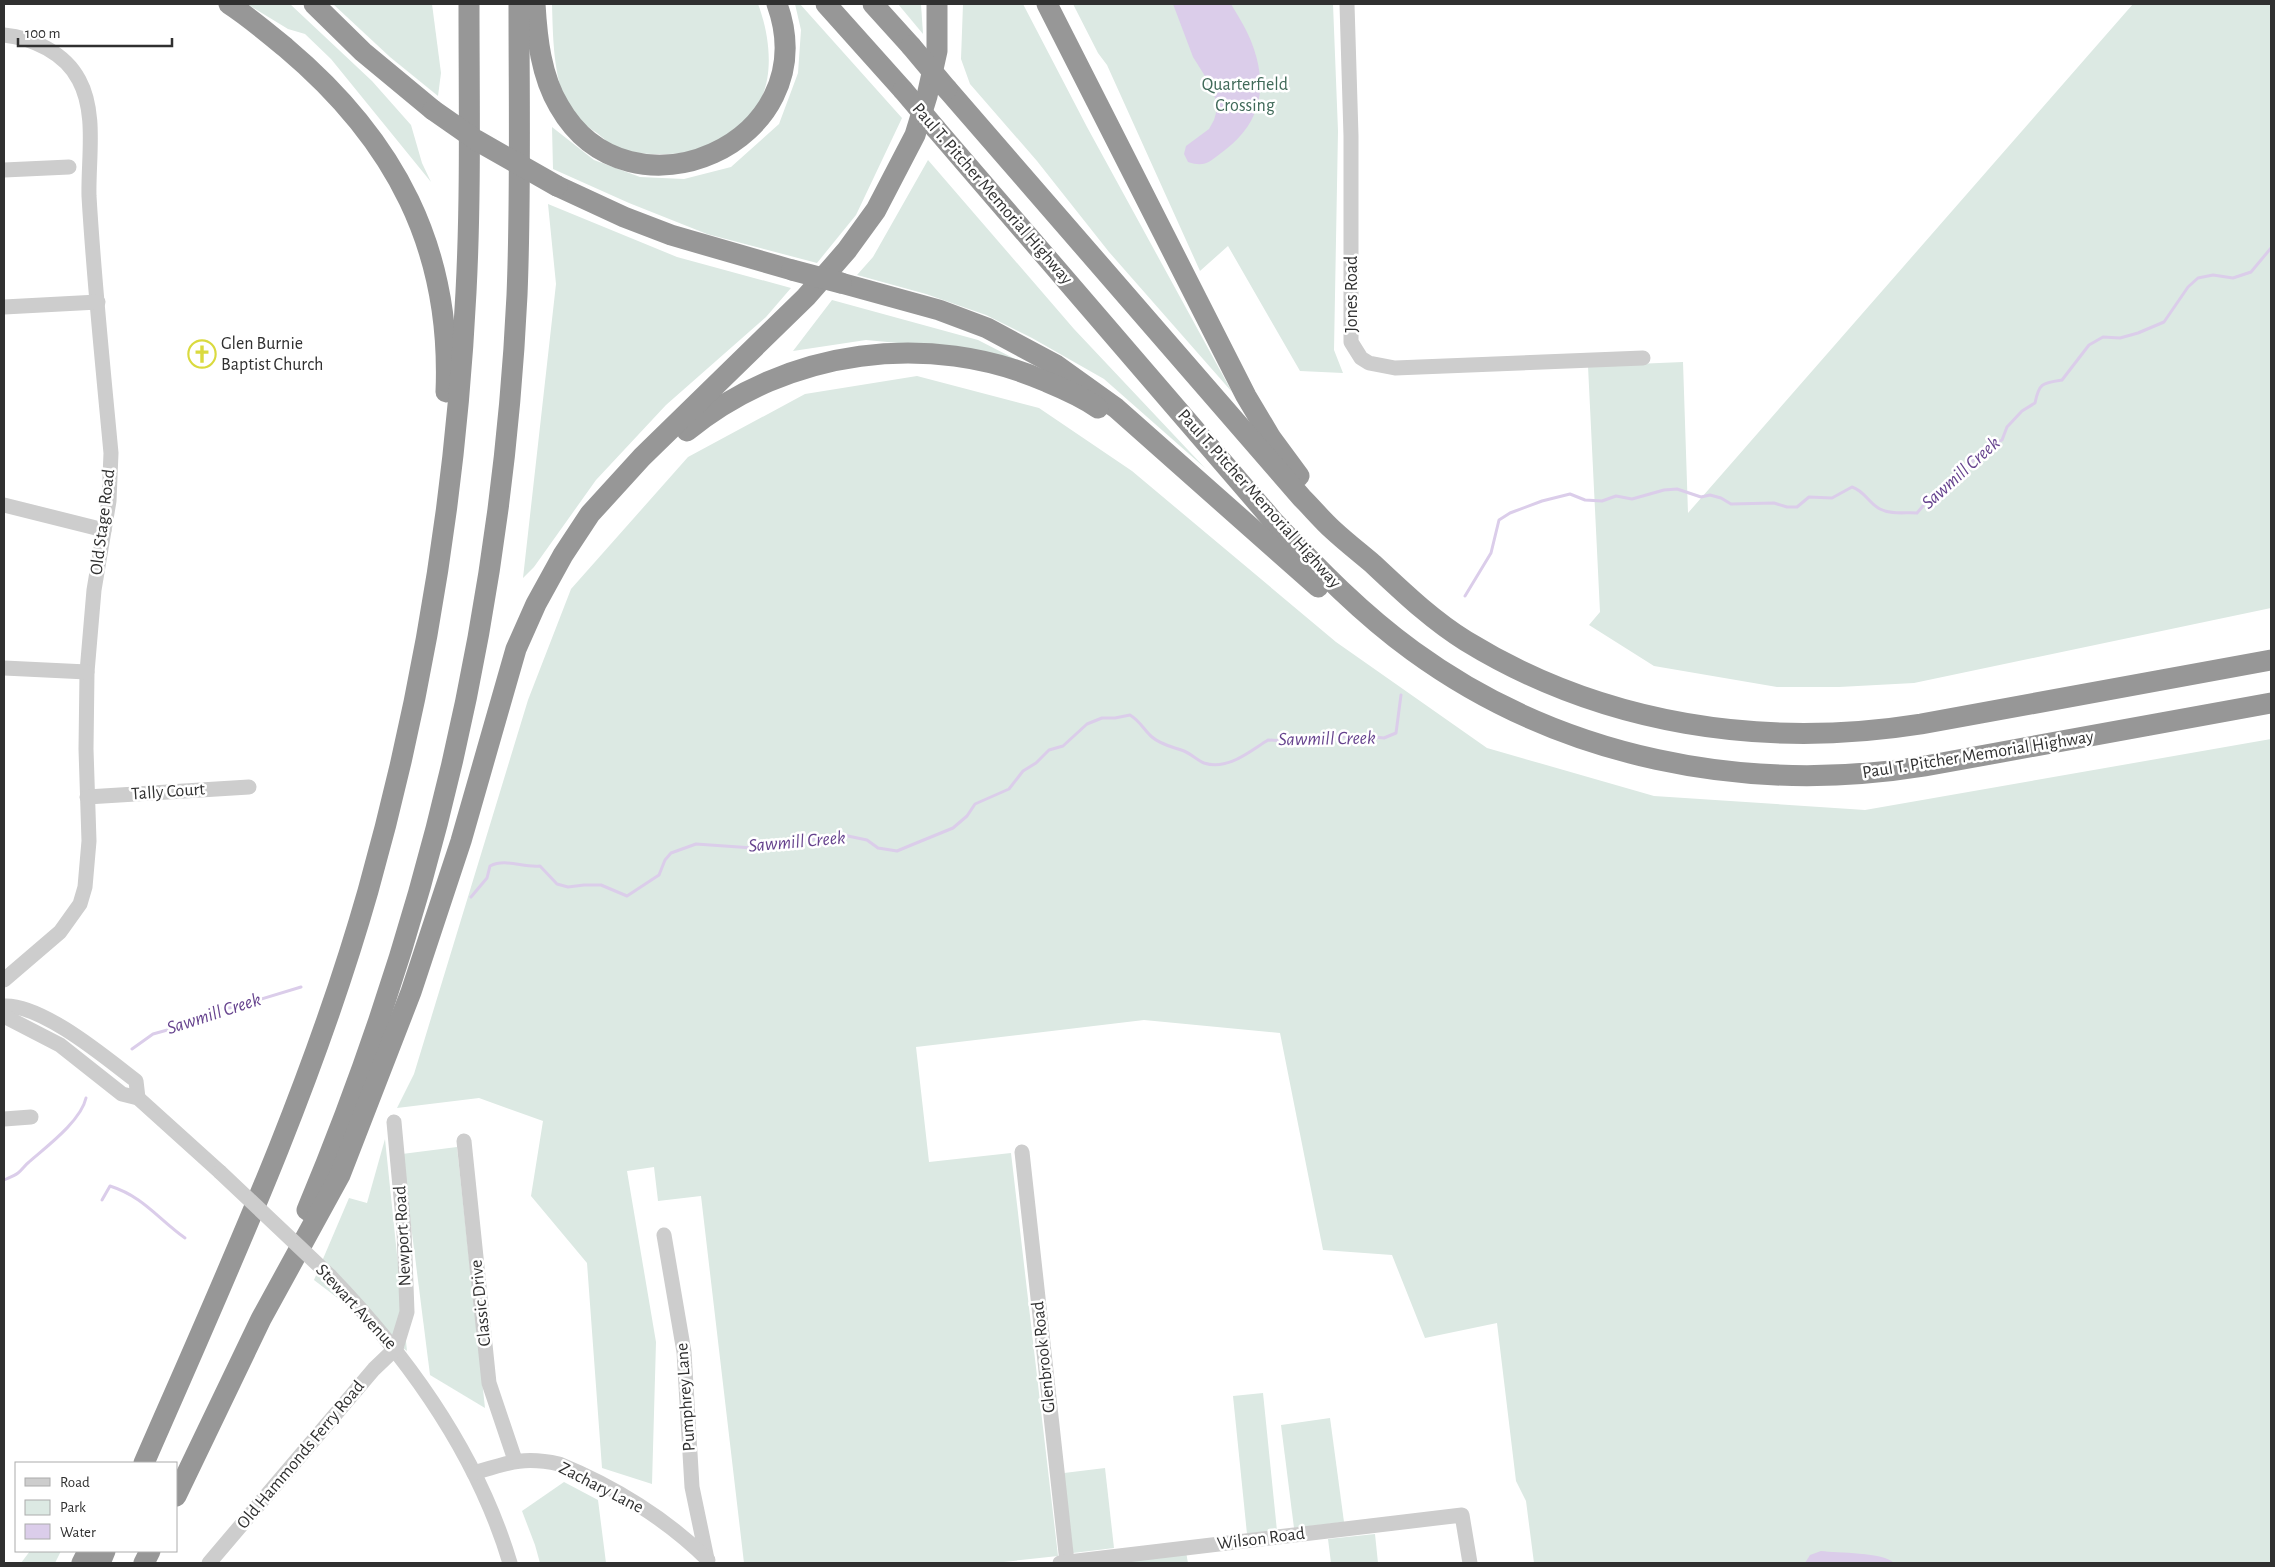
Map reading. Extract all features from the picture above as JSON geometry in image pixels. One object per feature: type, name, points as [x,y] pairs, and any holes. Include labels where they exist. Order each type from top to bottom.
[{"type":"highway","points":[[230,4],[306,65],[358,120],[384,154],[417,216],[436,274],[446,341],[437,571]]},
{"type":"highway","points":[[314,4],[363,52],[433,110],[476,140],[558,186],[624,217],[671,235],[939,310],[987,328],[1056,365],[1102,397],[1356,620],[1409,658],[1483,696]]},
{"type":"highway","points":[[144,1462],[298,1101],[343,971],[367,892],[394,787],[419,673],[437,571],[455,438],[466,292],[469,207],[469,4]]},
{"type":"highway","points":[[178,1492],[261,1319],[345,1119],[391,986],[436,836],[469,683],[496,521],[505,444],[517,298],[520,4]]},
{"type":"highway","points":[[535,4],[542,58],[548,83],[559,106],[571,124],[601,148],[627,160],[651,164],[676,165],[700,159],[725,148],[744,136],[762,116],[780,79],[784,56],[784,35],[778,4]]},
{"type":"highway","name":"Paul T. Pitcher Memorial Highway","points":[[826,4],[903,90],[1275,523],[1322,573],[1363,611],[1412,650],[1483,696],[1531,719],[1578,738],[1625,752],[1681,765],[1780,776],[1879,774],[2271,703]]},
{"type":"highway","name":"Paul T. Pitcher Memorial Highway","points":[[873,4],[1302,498],[1332,530],[1428,614],[1466,641],[1544,682],[1591,700],[1647,717],[1738,732],[1782,734],[1876,732],[2271,660]]},
{"type":"highway","points":[[261,1319],[340,1174],[411,992],[435,920],[516,649],[536,604],[563,555],[590,514],[642,457],[806,297],[847,250],[876,210],[915,134],[927,96],[937,51],[937,4]]},
{"type":"highway","points":[[1047,4],[1246,396],[1271,438],[1304,482],[1369,561]]},
{"type":"highway","points":[[590,514],[709,413],[750,389],[816,364],[852,357],[892,353],[927,353],[962,357],[994,363],[1030,374],[1094,406],[1189,473]]},
{"type":"highway","points":[[138,1462],[165,1414]]},
{"type":"highway","points":[[178,1509],[205,1436]]},
{"type":"street","name":"Jones Road","points":[[1347,4],[1351,136],[1352,342],[1361,358],[1377,366],[1412,368],[1643,358]]},
{"type":"street","name":"Old Stage Road","points":[[4,980],[60,932],[80,904],[85,887],[88,860],[88,672],[94,590],[109,501],[111,453],[90,197],[89,115],[86,97],[79,78],[60,58],[42,45],[10,36]]},
{"type":"street","points":[[4,170],[69,167]]},
{"type":"street","points":[[4,307],[98,302]]},
{"type":"street","points":[[4,505],[104,530]]},
{"type":"street","points":[[4,668],[88,672]]},
{"type":"street","name":"Tally Court","points":[[87,797],[248,787]]},
{"type":"street","name":"Stewart Avenue","points":[[4,1006],[15,1005],[44,1018],[93,1048],[136,1081],[138,1098]]},
{"type":"street","name":"Stewart Avenue","points":[[4,1016],[60,1045],[122,1094],[138,1098],[330,1276],[396,1348],[434,1404],[474,1473],[493,1513],[510,1563]]},
{"type":"street","points":[[4,1119],[31,1117]]},
{"type":"street","name":"Newport Road","points":[[394,1122],[404,1230],[407,1312],[396,1348]]},
{"type":"street","name":"Classic Drive","points":[[464,1141],[489,1383],[515,1460]]},
{"type":"street","name":"Glenbrook Road","points":[[1022,1152],[1063,1563]]},
{"type":"street","name":"Pumphrey Lane","points":[[664,1235],[684,1352],[692,1487],[709,1561]]},
{"type":"street","name":"Old Hammonds Ferry Road","points":[[209,1563],[374,1369],[396,1348]]},
{"type":"street","name":"Zachary Lane","points":[[474,1473],[515,1460],[543,1461],[573,1470],[648,1511],[676,1530],[709,1561]]},
{"type":"street","name":"Wilson Road","points":[[1063,1563],[1462,1516],[1470,1563]]},
{"type":"green space","points":[[247,4],[290,4],[372,81],[411,125],[422,163],[431,182],[331,59],[305,34],[288,29]]},
{"type":"green space","points":[[333,4],[432,4],[441,73],[438,96],[390,57]]},
{"type":"green space","points":[[552,4],[758,4],[765,28],[769,54],[769,67],[764,92],[755,109],[744,122],[708,147],[675,154],[648,154],[615,147],[573,113],[562,93],[556,68],[553,42]]},
{"type":"green space","points":[[795,4],[800,4],[902,118],[856,215],[817,263],[707,234],[629,203],[553,169],[552,127],[594,160],[640,177],[684,179],[731,167],[779,124],[798,73],[801,30]]},
{"type":"green space","points":[[898,4],[921,4],[923,34]]},
{"type":"green space","points":[[963,4],[1023,4],[1087,127],[1232,392],[1109,252],[1037,161],[970,84],[961,59]]},
{"type":"green space","name":"Quarterfield Crossing","points":[[1073,4],[1333,4],[1338,131],[1334,350],[1343,373],[1300,371],[1228,246],[1200,271],[1107,65],[1098,53]]},
{"type":"green space","points":[[2133,4],[2271,4],[2271,608],[1914,683],[1839,687],[1777,687],[1654,666],[1589,625],[1600,612],[1588,366],[1683,362],[1688,513]]},
{"type":"green space","points":[[928,160],[1074,329],[1205,468],[1104,379],[1032,338],[986,315],[926,294],[857,275],[873,257]]},
{"type":"green space","points":[[548,204],[677,257],[791,288],[766,317],[666,405],[596,480],[534,567],[523,578],[556,284]]},
{"type":"green space","points":[[832,300],[978,340],[1023,363],[973,350],[866,340],[793,351]]},
{"type":"green space","points":[[917,376],[1039,408],[1132,471],[1336,642],[1487,748],[1654,796],[1865,810],[2271,739],[2271,1563],[1534,1563],[1526,1501],[1516,1481],[1497,1323],[1425,1338],[1392,1255],[1323,1250],[1280,1033],[1144,1020],[916,1047],[929,1162],[1011,1153],[1058,1556],[994,1563],[744,1563],[701,1196],[658,1201],[654,1167],[627,1171],[656,1342],[652,1484],[602,1468],[587,1263],[531,1196],[543,1121],[479,1098],[397,1108],[414,1074],[528,700],[571,589],[688,457],[805,394]]},
{"type":"green space","points":[[385,1139],[407,1351],[314,1280],[349,1198],[367,1203]]},
{"type":"green space","points":[[457,1147],[485,1408],[430,1375],[402,1154]]},
{"type":"green space","points":[[1263,1393],[1277,1531],[1247,1534],[1233,1396]]},
{"type":"green space","points":[[1330,1418],[1344,1522],[1294,1528],[1281,1425]]},
{"type":"green space","points":[[1105,1468],[1114,1548],[1073,1553],[1064,1473]]},
{"type":"green space","points":[[564,1482],[598,1500],[606,1563],[540,1563],[522,1511]]},
{"type":"green space","points":[[1375,1534],[1378,1563],[1331,1563],[1328,1539]]},
{"type":"green space","points":[[29,1552],[60,1552],[55,1563],[21,1563]]},
{"type":"green space","points":[[1186,1552],[1188,1563],[1103,1563]]},
{"type":"water","points":[[1173,4],[1231,4],[1249,36],[1259,72],[1259,101],[1247,127],[1238,139],[1204,164],[1188,162],[1184,154],[1186,146],[1209,129],[1218,106],[1210,84],[1193,57]]},
{"type":"water","points":[[1821,1551],[1871,1555],[1889,1559],[1894,1563],[1805,1563],[1810,1555]]},
{"type":"waterway","name":"Sawmill Creek","points":[[1465,596],[1491,553],[1499,520],[1510,513],[1542,501],[1570,494],[1585,500],[1602,501],[1616,496],[1632,499],[1664,490],[1677,489],[1701,497],[1710,495],[1721,498],[1731,504],[1774,503],[1787,507],[1797,507],[1809,497],[1832,498],[1852,487],[1860,491],[1876,507],[1884,511],[1917,513],[1934,493],[1946,488],[1985,449],[2002,440],[2007,427],[2022,411],[2035,403],[2038,391],[2042,385],[2062,380],[2089,345],[2103,337],[2120,338],[2164,322],[2188,287],[2198,278],[2213,275],[2233,278],[2251,272],[2271,248]]},
{"type":"waterway","name":"Sawmill Creek","points":[[471,897],[487,878],[490,866],[502,863],[540,866],[557,884],[568,887],[601,885],[627,896],[659,875],[665,860],[671,853],[696,844],[753,848],[843,835],[867,840],[878,848],[897,851],[953,828],[967,816],[975,804],[1009,789],[1023,771],[1036,763],[1049,750],[1063,746],[1087,724],[1102,718],[1130,715],[1159,742],[1184,751],[1204,763],[1213,765],[1238,759],[1268,740],[1303,742],[1355,735],[1384,738],[1396,733],[1401,695]]},
{"type":"waterway","name":"Sawmill Creek","points":[[132,1049],[153,1034],[196,1022],[215,1010],[235,1007],[301,987]]},
{"type":"waterway","name":"Sawmill Creek","points":[[4,1180],[18,1173],[62,1133],[77,1116],[86,1098]]},
{"type":"waterway","points":[[102,1200],[110,1186],[122,1191],[141,1202],[185,1238]]},
{"type":"place","name":"Glen Burnie Baptist Church","points":[[202,354]]}]
